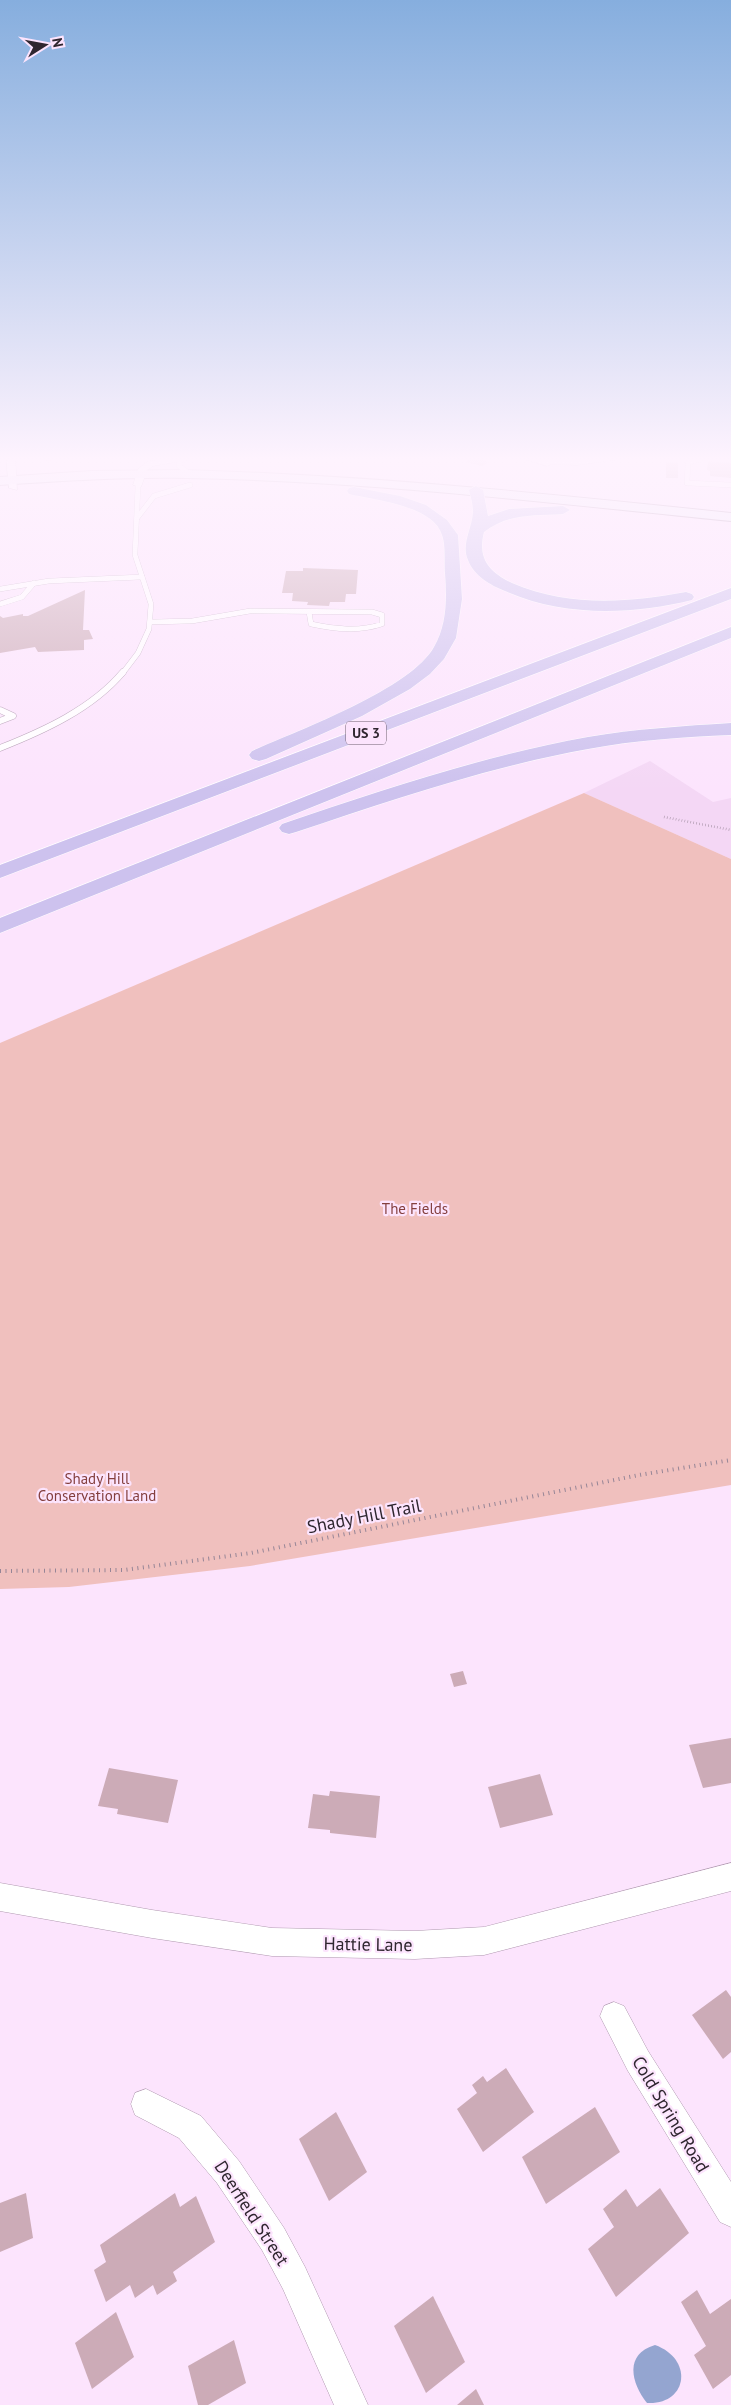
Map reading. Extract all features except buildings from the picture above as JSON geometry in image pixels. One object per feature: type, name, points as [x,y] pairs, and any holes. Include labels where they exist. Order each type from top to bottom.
[{"type":"highway","points":[[47,854],[352,712],[392,692],[412,679],[439,654],[447,637],[453,618],[451,567]]},
{"type":"highway","points":[[480,567],[508,587],[536,597],[583,605],[638,604],[698,595],[731,586]]},
{"type":"highway","name":"US 3","points":[[0,872],[731,593]]},
{"type":"highway","points":[[0,926],[731,632]]},
{"type":"highway","points":[[64,900],[421,785],[504,762],[632,736],[731,729]]},
{"type":"street","name":"Hattie Lane","points":[[0,1897],[152,1924],[272,1942],[415,1946],[484,1941],[536,1929],[656,1894],[731,1877]]},
{"type":"street","name":"Cold Spring Road","points":[[614,2016],[638,2061],[731,2211]]},
{"type":"street","name":"Deerfield Street","points":[[146,2104],[190,2127],[228,2172],[278,2246],[351,2405]]},
{"type":"lane","points":[[0,748],[30,736],[62,719],[108,687],[137,654],[144,644],[150,622],[150,597],[139,567]]},
{"type":"lane","points":[[0,589],[34,583],[142,576]]},
{"type":"lane","points":[[0,604],[22,597],[34,583]]},
{"type":"lane","points":[[150,622],[182,622],[232,613],[309,612],[372,612],[382,615],[382,624],[373,628],[324,627],[311,624],[309,612]]},
{"type":"lane","points":[[0,710],[12,716],[0,721]]},
{"type":"path","points":[[664,817],[731,830]]},
{"type":"path","name":"Shady Hill Trail","points":[[0,1571],[124,1570],[251,1552],[629,1477],[731,1460]]},
{"type":"shaded area","points":[[650,761],[713,802],[731,798],[731,859],[584,793]]},
{"type":"green space","name":"The Fields","points":[[584,793],[731,859],[731,1485],[250,1566],[69,1587],[0,1589],[0,1043]]},
{"type":"water","points":[[655,2345],[668,2352],[676,2360],[681,2380],[678,2389],[671,2397],[661,2402],[647,2403],[637,2387],[633,2370],[638,2355],[645,2349]]},
{"type":"park label","name":"Shady Hill Conservation Land","points":[[97,1486]]}]
